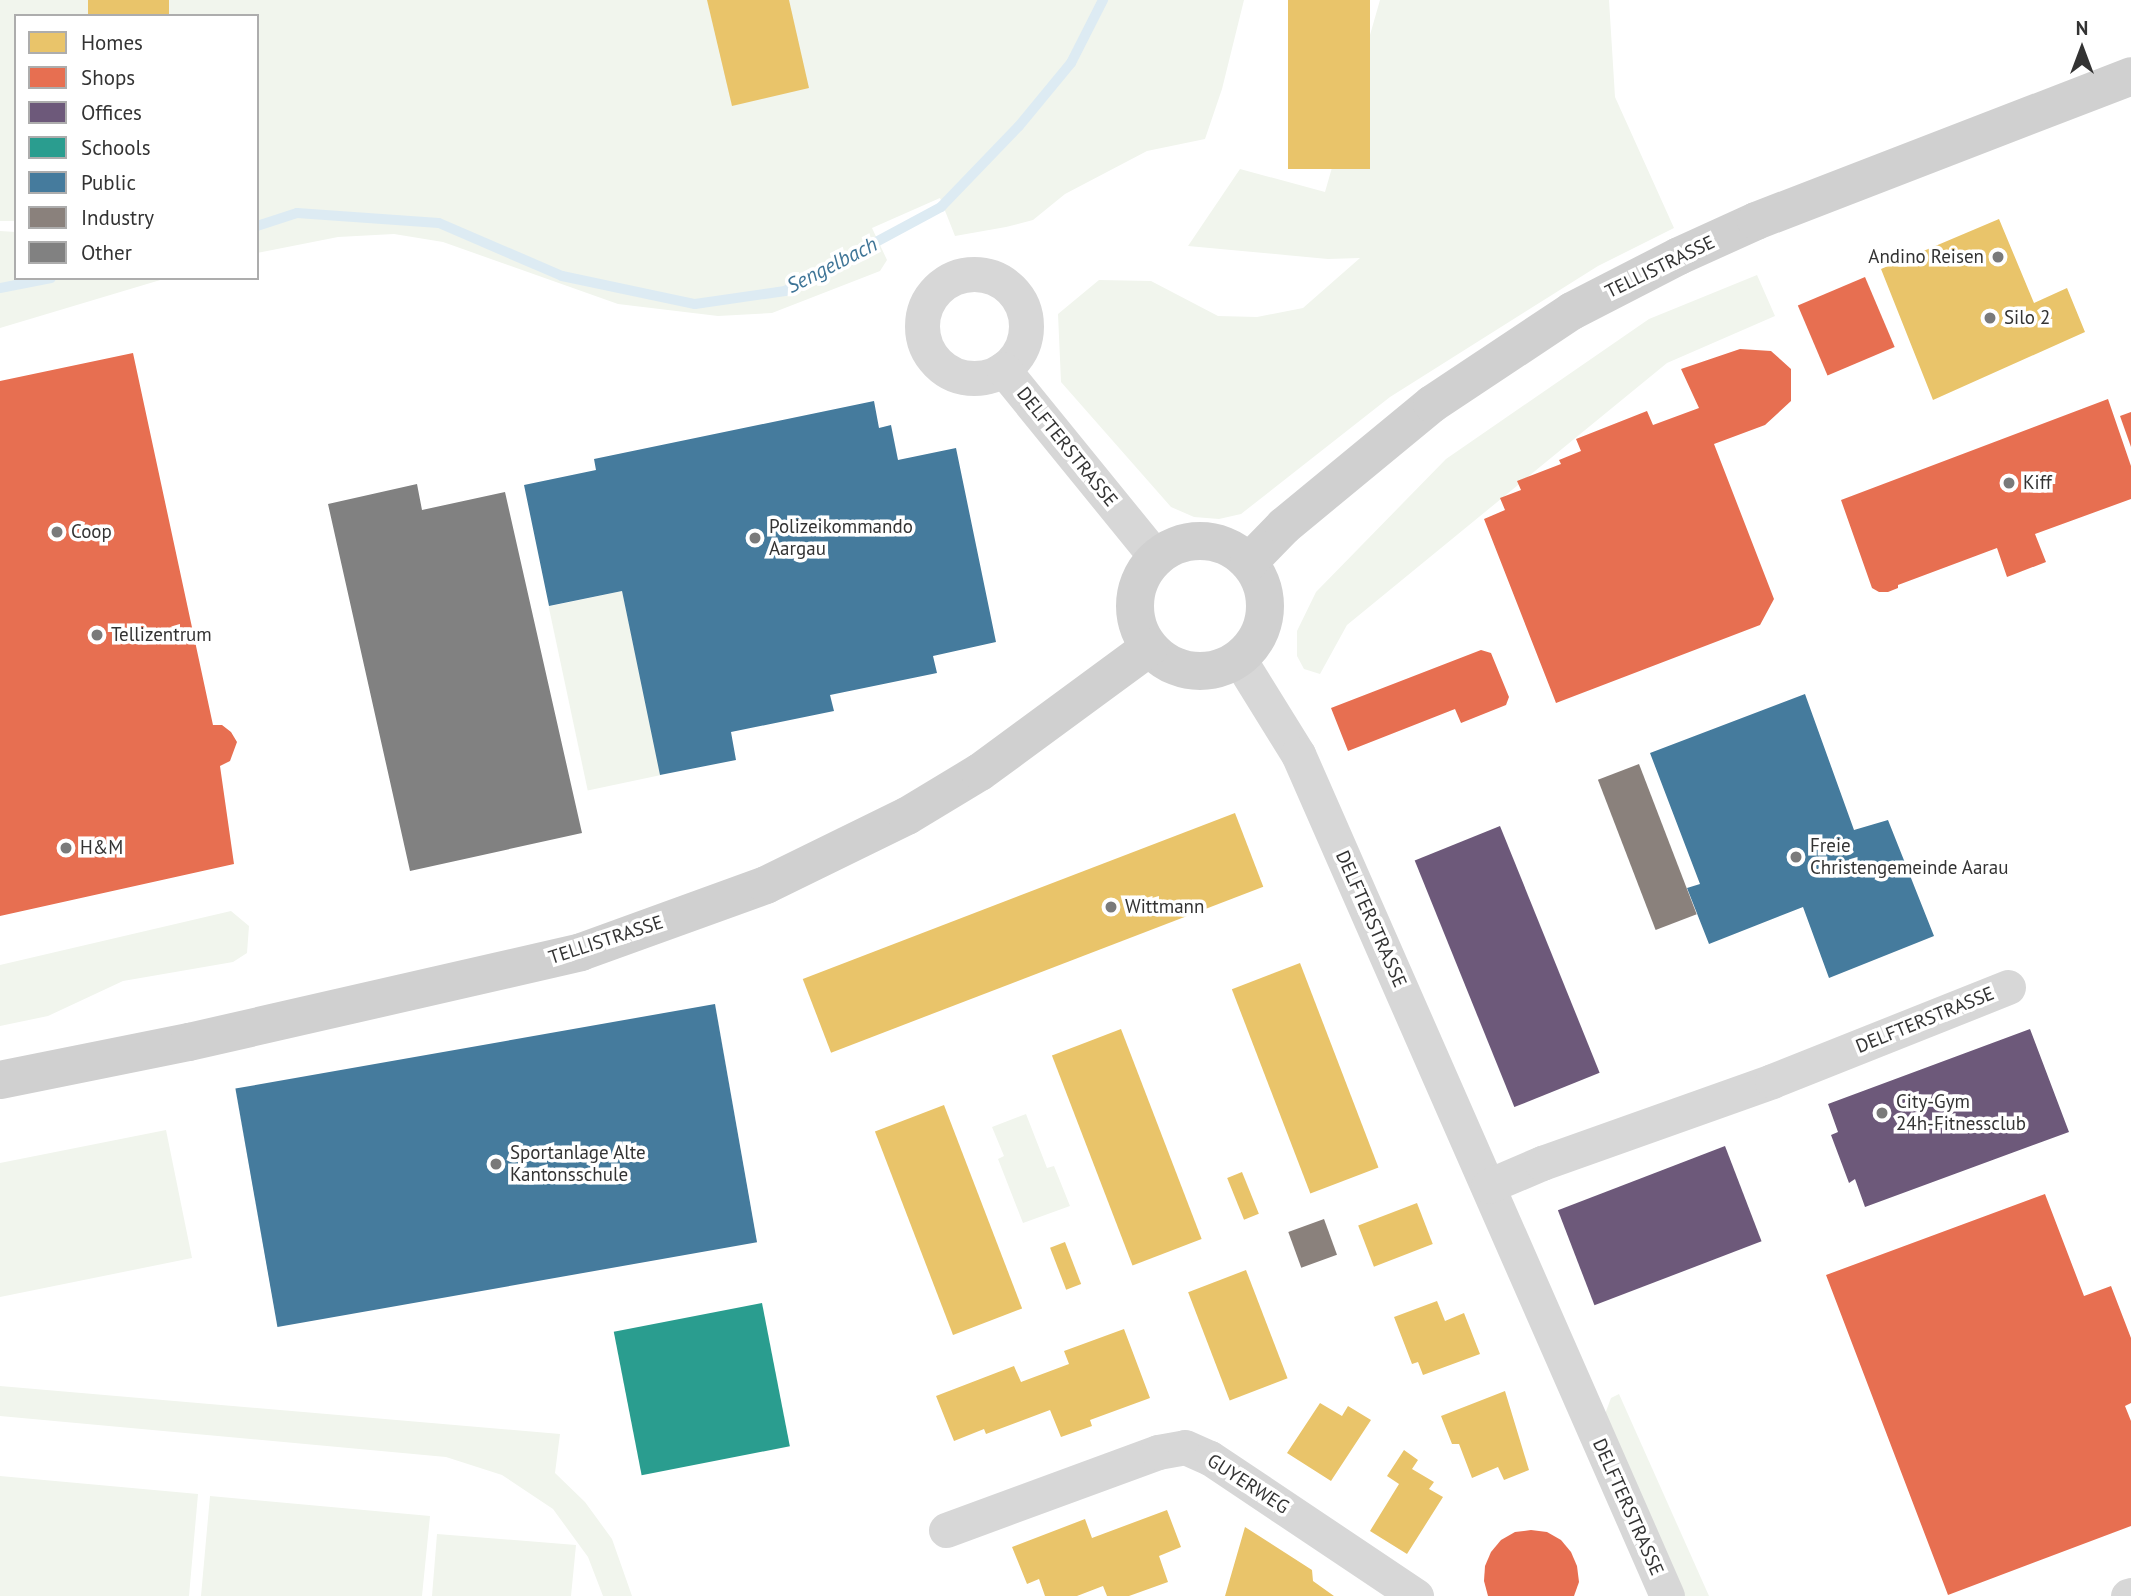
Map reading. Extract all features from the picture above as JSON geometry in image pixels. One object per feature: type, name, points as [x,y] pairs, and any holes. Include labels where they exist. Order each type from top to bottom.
[{"type":"main road","name":"TELLISTRASSE","points":[[1249,562],[1295,517],[1432,404],[1572,311],[1679,256],[1756,221],[1855,180],[2131,76]]},
{"type":"main road","points":[[1204,541],[1221,544],[1249,562],[1258,575],[1266,605],[1259,635],[1239,659],[1227,666],[1199,672],[1172,665],[1149,648],[1135,618],[1135,601],[1138,585],[1156,557],[1170,547],[1204,541]]},
{"type":"main road","name":"TELLISTRASSE","points":[[0,1080],[189,1042],[581,952],[765,885],[907,816],[980,772],[1149,648]]},
{"type":"street","name":"DELFTERSTRASSE","points":[[1003,369],[1156,557]]},
{"type":"street","name":"DELFTERSTRASSE","points":[[1239,659],[1298,754],[1667,1596]]},
{"type":"street","name":"DELFTERSTRASSE","points":[[1488,1186],[1542,1163],[1772,1081],[2008,987]]},
{"type":"street","name":"GUYERWEG","points":[[946,1530],[1158,1452],[1185,1447],[1210,1458],[1416,1596]]},
{"type":"shaded area","points":[[0,0],[1244,0],[1222,89],[1205,139],[1147,151],[1065,194],[1033,220],[1006,227],[955,236],[940,198],[872,228],[887,260],[880,271],[772,313],[718,316],[618,304],[443,242],[394,234],[338,237],[259,253],[259,14],[14,14],[14,221],[0,221]]},
{"type":"shaded area","points":[[1380,0],[1609,0],[1615,97],[1674,228],[1598,266],[1390,397],[1241,514],[1219,519],[1194,517],[1171,507],[1061,382],[1058,314],[1099,280],[1151,281],[1218,316],[1257,317],[1303,308],[1360,258],[1328,259],[1188,246],[1240,169],[1325,192]]},
{"type":"shaded area","points":[[0,231],[14,232],[14,280],[160,280],[0,328]]},
{"type":"shaded area","points":[[1757,275],[1775,316],[1667,363],[1347,625],[1320,674],[1304,669],[1297,656],[1297,631],[1316,592],[1446,459],[1649,319]]},
{"type":"shaded area","points":[[622,591],[661,775],[588,790],[549,607]]},
{"type":"shaded area","points":[[231,911],[249,926],[247,953],[233,962],[123,981],[48,1016],[0,1026],[0,965]]},
{"type":"shaded area","points":[[1026,1114],[1047,1168],[1054,1166],[1070,1206],[1023,1223],[998,1159],[1004,1156],[992,1127]]},
{"type":"shaded area","points":[[166,1130],[192,1258],[0,1297],[0,1163]]},
{"type":"shaded area","points":[[0,1386],[560,1434],[555,1473],[585,1502],[612,1539],[632,1596],[603,1596],[588,1557],[553,1509],[502,1475],[446,1457],[0,1416]]},
{"type":"shaded area","points":[[1619,1394],[1709,1596],[1684,1596],[1605,1414],[1611,1398]]},
{"type":"shaded area","points":[[0,1476],[198,1494],[189,1596],[0,1596]]},
{"type":"shaded area","points":[[210,1496],[430,1516],[422,1596],[201,1596]]},
{"type":"shaded area","points":[[437,1534],[576,1545],[571,1596],[432,1596]]},
{"type":"building: Homes","points":[[88,0],[169,0],[169,14],[88,14]]},
{"type":"building: Homes","points":[[707,0],[789,0],[809,88],[732,106]]},
{"type":"building: Homes","points":[[1288,0],[1370,0],[1370,169],[1288,169]]},
{"type":"building: Homes","name":"Silo 2","points":[[1999,219],[2034,303],[2067,288],[2085,332],[1933,400],[1881,269]]},
{"type":"building: Homes","points":[[1235,813],[1263,887],[831,1053],[803,979]]},
{"type":"building: Homes","points":[[1300,963],[1378,1167],[1310,1194],[1232,989]]},
{"type":"building: Homes","points":[[1121,1029],[1202,1239],[1133,1266],[1052,1056]]},
{"type":"building: Homes","points":[[944,1105],[1022,1309],[953,1335],[875,1132]]},
{"type":"building: Homes","points":[[1242,1172],[1259,1214],[1244,1220],[1227,1178]]},
{"type":"building: Homes","points":[[1417,1203],[1433,1244],[1374,1267],[1358,1226]]},
{"type":"building: Homes","points":[[1065,1242],[1081,1284],[1066,1290],[1050,1248]]},
{"type":"building: Homes","points":[[1246,1270],[1288,1378],[1230,1401],[1188,1292]]},
{"type":"building: Homes","points":[[1437,1301],[1445,1321],[1464,1313],[1480,1354],[1423,1375],[1418,1362],[1412,1364],[1394,1317]]},
{"type":"building: Homes","points":[[1124,1329],[1150,1398],[1090,1420],[1092,1426],[1061,1437],[1050,1410],[986,1434],[984,1429],[954,1441],[936,1396],[1014,1366],[1021,1382],[1069,1364],[1064,1351]]},
{"type":"building: Homes","points":[[1505,1391],[1529,1470],[1504,1480],[1498,1467],[1472,1478],[1459,1444],[1452,1444],[1441,1416]]},
{"type":"building: Homes","points":[[1320,1403],[1342,1416],[1348,1406],[1371,1420],[1331,1481],[1287,1453]]},
{"type":"building: Homes","points":[[1404,1450],[1418,1460],[1412,1469],[1434,1482],[1429,1489],[1443,1497],[1407,1554],[1370,1531],[1399,1484],[1387,1476]]},
{"type":"building: Homes","points":[[1167,1510],[1181,1547],[1159,1556],[1168,1582],[1129,1596],[1107,1596],[1103,1586],[1077,1596],[1045,1596],[1039,1579],[1027,1584],[1012,1547],[1085,1519],[1092,1538]]},
{"type":"building: Homes","points":[[1245,1527],[1312,1570],[1313,1581],[1334,1596],[1225,1596]]},
{"type":"building: Shops","points":[[1865,277],[1895,347],[1827,375],[1798,306]]},
{"type":"building: Shops","points":[[1740,349],[1771,351],[1791,369],[1791,401],[1765,425],[1714,444],[1774,599],[1760,625],[1556,703],[1484,519],[1505,510],[1500,498],[1521,490],[1517,481],[1561,464],[1559,460],[1581,451],[1576,439],[1647,411],[1653,425],[1699,408],[1681,369]]},
{"type":"building: Shops","name":"Tellizentrum","points":[[133,353],[213,725],[222,725],[231,732],[237,742],[230,761],[220,766],[234,864],[0,916],[0,381]]},
{"type":"building: Shops","name":"Kiff","points":[[2108,399],[2131,466],[2131,499],[2035,534],[2046,562],[2007,577],[1997,548],[1898,585],[1898,588],[1888,592],[1879,592],[1872,588],[1841,500]]},
{"type":"building: Shops","points":[[2131,412],[2131,447],[2120,416]]},
{"type":"building: Shops","points":[[1481,650],[1491,653],[1509,697],[1506,705],[1461,723],[1455,709],[1348,751],[1331,708]]},
{"type":"building: Shops","points":[[2045,1194],[2084,1296],[2111,1286],[2131,1338],[2131,1403],[2125,1406],[2131,1421],[2131,1526],[1948,1595],[1826,1275]]},
{"type":"building: Shops","points":[[1515,1532],[1547,1532],[1561,1540],[1571,1552],[1577,1566],[1579,1582],[1574,1596],[1488,1596],[1484,1581],[1485,1566],[1491,1552],[1501,1540]]},
{"type":"building: Offices","points":[[1500,826],[1600,1073],[1514,1107],[1415,860]]},
{"type":"building: Offices","points":[[2030,1029],[2069,1132],[1865,1207],[1855,1179],[1849,1183],[1831,1135],[1838,1132],[1828,1104]]},
{"type":"building: Offices","points":[[1725,1146],[1762,1241],[1594,1305],[1558,1210]]},
{"type":"building: Schools","points":[[762,1303],[790,1446],[642,1475],[614,1332]]},
{"type":"building: Public","name":"Polizeikommando Aargau","points":[[874,401],[879,428],[891,425],[898,460],[956,448],[996,642],[933,656],[937,673],[830,695],[834,711],[731,732],[736,760],[660,775],[622,591],[549,606],[524,485],[596,470],[594,459]]},
{"type":"building: Public","name":"Freie Christengemeinde Aarau","points":[[1805,694],[1854,830],[1888,820],[1934,936],[1829,978],[1803,907],[1709,944],[1687,888],[1700,884],[1650,753]]},
{"type":"building: Public","name":"Sportanlage Alte Kantonsschule","points":[[715,1004],[757,1242],[277,1327],[235,1089]]},
{"type":"building: Industry","points":[[1639,764],[1697,914],[1656,930],[1598,780]]},
{"type":"building: Industry","points":[[1324,1219],[1337,1255],[1301,1268],[1288,1232]]},
{"type":"building: Other","points":[[417,484],[422,510],[505,492],[582,833],[410,871],[328,504]]},
{"type":"waterway","name":"Sengelbach","points":[[259,225],[297,213],[439,223],[562,276],[695,304],[785,291],[941,207],[1019,126],[1071,63],[1103,0]]},
{"type":"waterway","name":"Sengelbach","points":[[0,288],[41,280]]},
{"type":"place","name":"Andino Reisen","points":[[1998,257]]},
{"type":"place","name":"Silo 2","points":[[1990,318]]},
{"type":"place","name":"Kiff","points":[[2009,483]]},
{"type":"place","name":"Coop","points":[[57,532]]},
{"type":"place","name":"Polizeikommando Aargau","points":[[755,538]]},
{"type":"place","name":"Tellizentrum","points":[[97,635]]},
{"type":"place","name":"H&M","points":[[66,848]]},
{"type":"place","name":"Freie Christengemeinde Aarau","points":[[1796,857]]},
{"type":"place","name":"Wittmann","points":[[1111,907]]},
{"type":"place","name":"City-Gym 24h-Fitnessclub","points":[[1882,1113]]},
{"type":"place","name":"Sportanlage Alte Kantonsschule","points":[[496,1164]]}]
